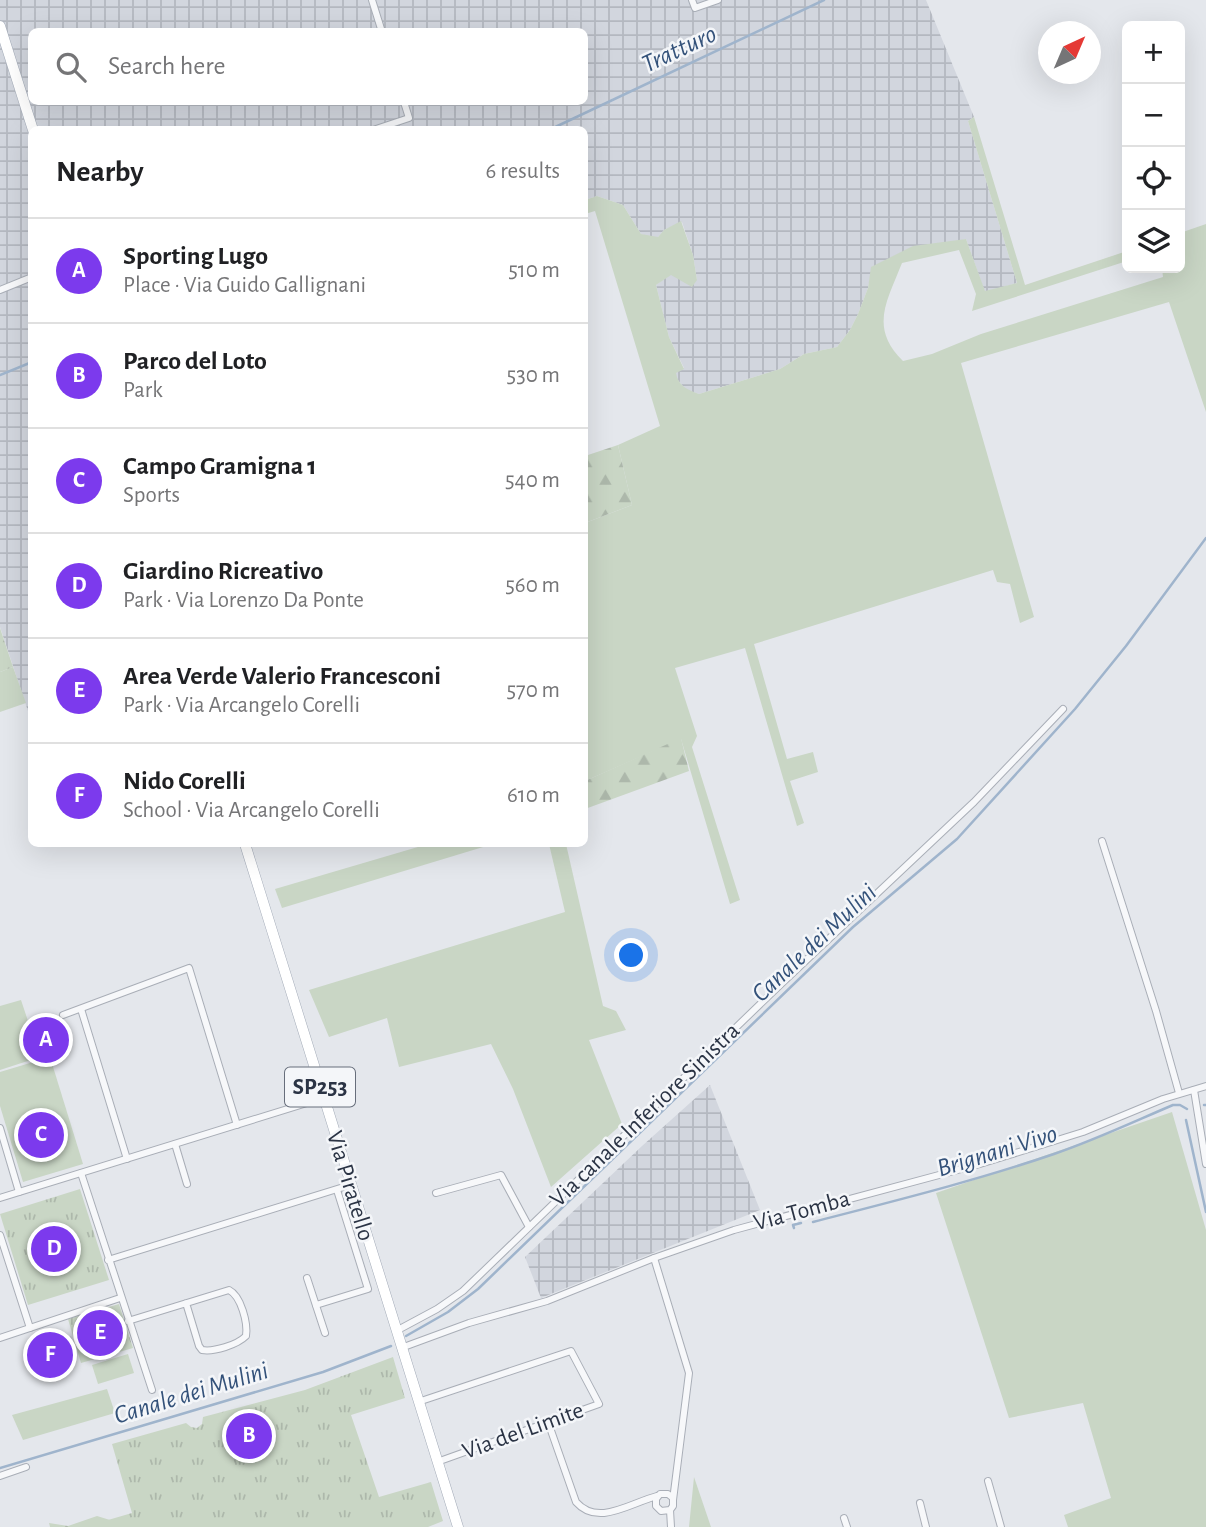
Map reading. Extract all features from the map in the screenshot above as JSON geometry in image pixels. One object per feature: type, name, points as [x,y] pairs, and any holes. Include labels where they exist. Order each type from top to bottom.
[{"type":"main road","points":[[0,26],[3,48],[32,126]]},
{"type":"main road","name":"Via Piratello","points":[[246,847],[458,1527]]},
{"type":"street","points":[[372,0],[381,28]]},
{"type":"street","points":[[692,0],[695,8],[718,0]]},
{"type":"street","points":[[385,126],[409,118],[405,105]]},
{"type":"street","points":[[0,290],[28,279]]},
{"type":"street","name":"Via canale Inferiore Sinistra","points":[[396,1331],[437,1309],[463,1291],[974,802],[1063,709]]},
{"type":"street","points":[[1102,841],[1156,1011],[1178,1093]]},
{"type":"street","points":[[63,1015],[189,968],[237,1125]]},
{"type":"street","points":[[81,1009],[127,1160]]},
{"type":"street","name":"Via Tomba","points":[[401,1348],[469,1323],[547,1301],[654,1258],[773,1218],[980,1164],[1083,1132],[1178,1093],[1206,1086]]},
{"type":"street","points":[[1194,1090],[1206,1164]]},
{"type":"street","points":[[0,1198],[323,1098]]},
{"type":"street","points":[[0,1130],[19,1192]]},
{"type":"street","points":[[175,1144],[187,1184]]},
{"type":"street","points":[[81,1173],[152,1390]]},
{"type":"street","points":[[436,1193],[501,1175],[529,1227]]},
{"type":"street","points":[[108,1259],[350,1185]]},
{"type":"street","points":[[316,1305],[368,1289],[337,1190]]},
{"type":"street","points":[[0,1235],[30,1328]]},
{"type":"street","points":[[654,1258],[689,1373],[677,1478],[670,1510],[671,1527]]},
{"type":"street","points":[[307,1278],[325,1333]]},
{"type":"street","points":[[128,1321],[225,1290],[232,1291],[237,1297],[247,1329],[246,1336],[240,1341],[208,1351],[202,1350],[186,1303]]},
{"type":"street","points":[[0,1338],[120,1298]]},
{"type":"street","name":"Via del Limite","points":[[418,1402],[571,1351],[599,1404],[437,1462]]},
{"type":"street","points":[[548,1422],[576,1502],[584,1510],[602,1515],[666,1493],[677,1478]]},
{"type":"street","points":[[0,1476],[26,1467]]},
{"type":"street","points":[[988,1481],[1001,1527]]},
{"type":"street","points":[[666,1493],[673,1500]]},
{"type":"street","points":[[657,1496],[655,1503],[658,1509],[665,1512],[670,1510]]},
{"type":"street","points":[[920,1503],[926,1527]]},
{"type":"street","points":[[844,1518],[847,1527]]},
{"type":"shaded area","points":[[0,0],[926,0],[974,117],[968,121],[1017,283],[985,292],[966,239],[872,267],[868,288],[858,314],[837,347],[804,354],[780,369],[699,394],[686,390],[677,379],[675,373],[684,368],[669,337],[656,285],[671,274],[680,279],[697,280],[693,255],[682,222],[664,230],[658,237],[650,237],[641,234],[623,205],[597,196],[588,199],[588,126],[28,126],[28,711],[0,627]]},
{"type":"shaded area","points":[[710,1085],[760,1210],[541,1298],[525,1257]]},
{"type":"shaded area","points":[[71,1336],[76,1351],[69,1353],[71,1361],[51,1367],[49,1361],[44,1362],[47,1372],[37,1375],[29,1347],[47,1342],[49,1347],[62,1343],[61,1339]]},
{"type":"green space","points":[[974,117],[1025,285],[1122,253],[1122,263],[972,311],[976,294],[959,250],[902,263],[884,314],[886,337],[893,349],[903,361],[932,354],[981,334],[1163,277],[1163,273],[1185,273],[1185,231],[1206,224],[1206,412],[1169,302],[961,363],[1034,617],[1020,623],[1010,584],[997,582],[993,570],[754,644],[787,759],[813,752],[818,772],[790,781],[804,823],[797,826],[745,648],[675,668],[697,736],[692,747],[740,900],[730,904],[681,739],[588,780],[588,522],[632,505],[618,445],[660,426],[595,211],[588,213],[588,199],[597,196],[623,205],[641,234],[658,237],[664,230],[681,221],[693,255],[697,280],[692,287],[671,275],[656,285],[669,337],[684,369],[676,373],[677,377],[684,387],[699,394],[780,369],[804,354],[837,347],[858,314],[868,288],[871,267],[913,246],[966,239],[985,291],[1017,283],[968,121]]},
{"type":"green space","points":[[618,445],[632,505],[588,522],[588,455]]},
{"type":"green space","points":[[0,628],[13,667],[0,672]]},
{"type":"green space","points":[[13,667],[26,703],[0,712],[0,672]]},
{"type":"green space","points":[[681,738],[689,771],[588,808],[588,780]]},
{"type":"green space","points":[[418,847],[483,847],[282,908],[275,889]]},
{"type":"green space","points":[[550,847],[567,847],[603,1006],[616,1011],[626,1030],[589,1040],[622,1124],[551,1187],[513,1089],[491,1044],[399,1067],[387,1018],[329,1037],[309,990],[565,912]]},
{"type":"green space","points":[[21,1000],[40,1057],[0,1070],[0,1006]]},
{"type":"green space","points":[[50,1057],[83,1164],[23,1182],[0,1106],[0,1072]]},
{"type":"green space","points":[[1172,1112],[1206,1230],[1206,1527],[1068,1527],[1064,1515],[1111,1498],[1083,1403],[1009,1418],[936,1193]]},
{"type":"green space","points":[[80,1189],[109,1280],[28,1305],[0,1214]]},
{"type":"green space","points":[[119,1304],[133,1348],[81,1363],[68,1319]]},
{"type":"green space","points":[[128,1354],[134,1373],[98,1384],[92,1365]]},
{"type":"green space","points":[[393,1357],[405,1398],[351,1415],[379,1497],[431,1482],[443,1521],[428,1527],[84,1527],[132,1513],[112,1444],[186,1423],[197,1428],[202,1424],[203,1417],[305,1390]]},
{"type":"green space","points":[[107,1389],[115,1413],[23,1440],[12,1415]]},
{"type":"green space","points":[[694,1477],[711,1527],[689,1527]]},
{"type":"green space","points":[[97,1516],[123,1524],[122,1527],[50,1527],[49,1523],[68,1526]]},
{"type":"waterway","name":"Tratturo","points":[[557,126],[824,0]]},
{"type":"waterway","name":"Tratturo","points":[[0,375],[28,364]]},
{"type":"waterway","name":"Canale dei Mulini","points":[[406,1336],[448,1312],[478,1289],[853,927],[957,839],[1075,709],[1126,646],[1206,538]]},
{"type":"waterway","name":"Brignani Vivo","points":[[813,1222],[1024,1164],[1084,1143],[1173,1105],[1187,1109]]},
{"type":"waterway","points":[[1186,1120],[1206,1212]]},
{"type":"waterway","name":"Brignani Vivo","points":[[794,1228],[793,1225],[801,1223]]},
{"type":"waterway","name":"Canale dei Mulini","points":[[0,1468],[323,1372],[391,1346]]},
{"type":"place","name":"Sporting Lugo","points":[[46,1040]]},
{"type":"place","name":"Campo Gramigna 1","points":[[41,1135]]},
{"type":"place","name":"Giardino Ricreativo","points":[[54,1249]]},
{"type":"place","name":"Area Verde Valerio Francesconi","points":[[100,1333]]},
{"type":"place","name":"Nido Corelli","points":[[50,1355]]},
{"type":"place","name":"Parco del Loto","points":[[249,1436]]}]
